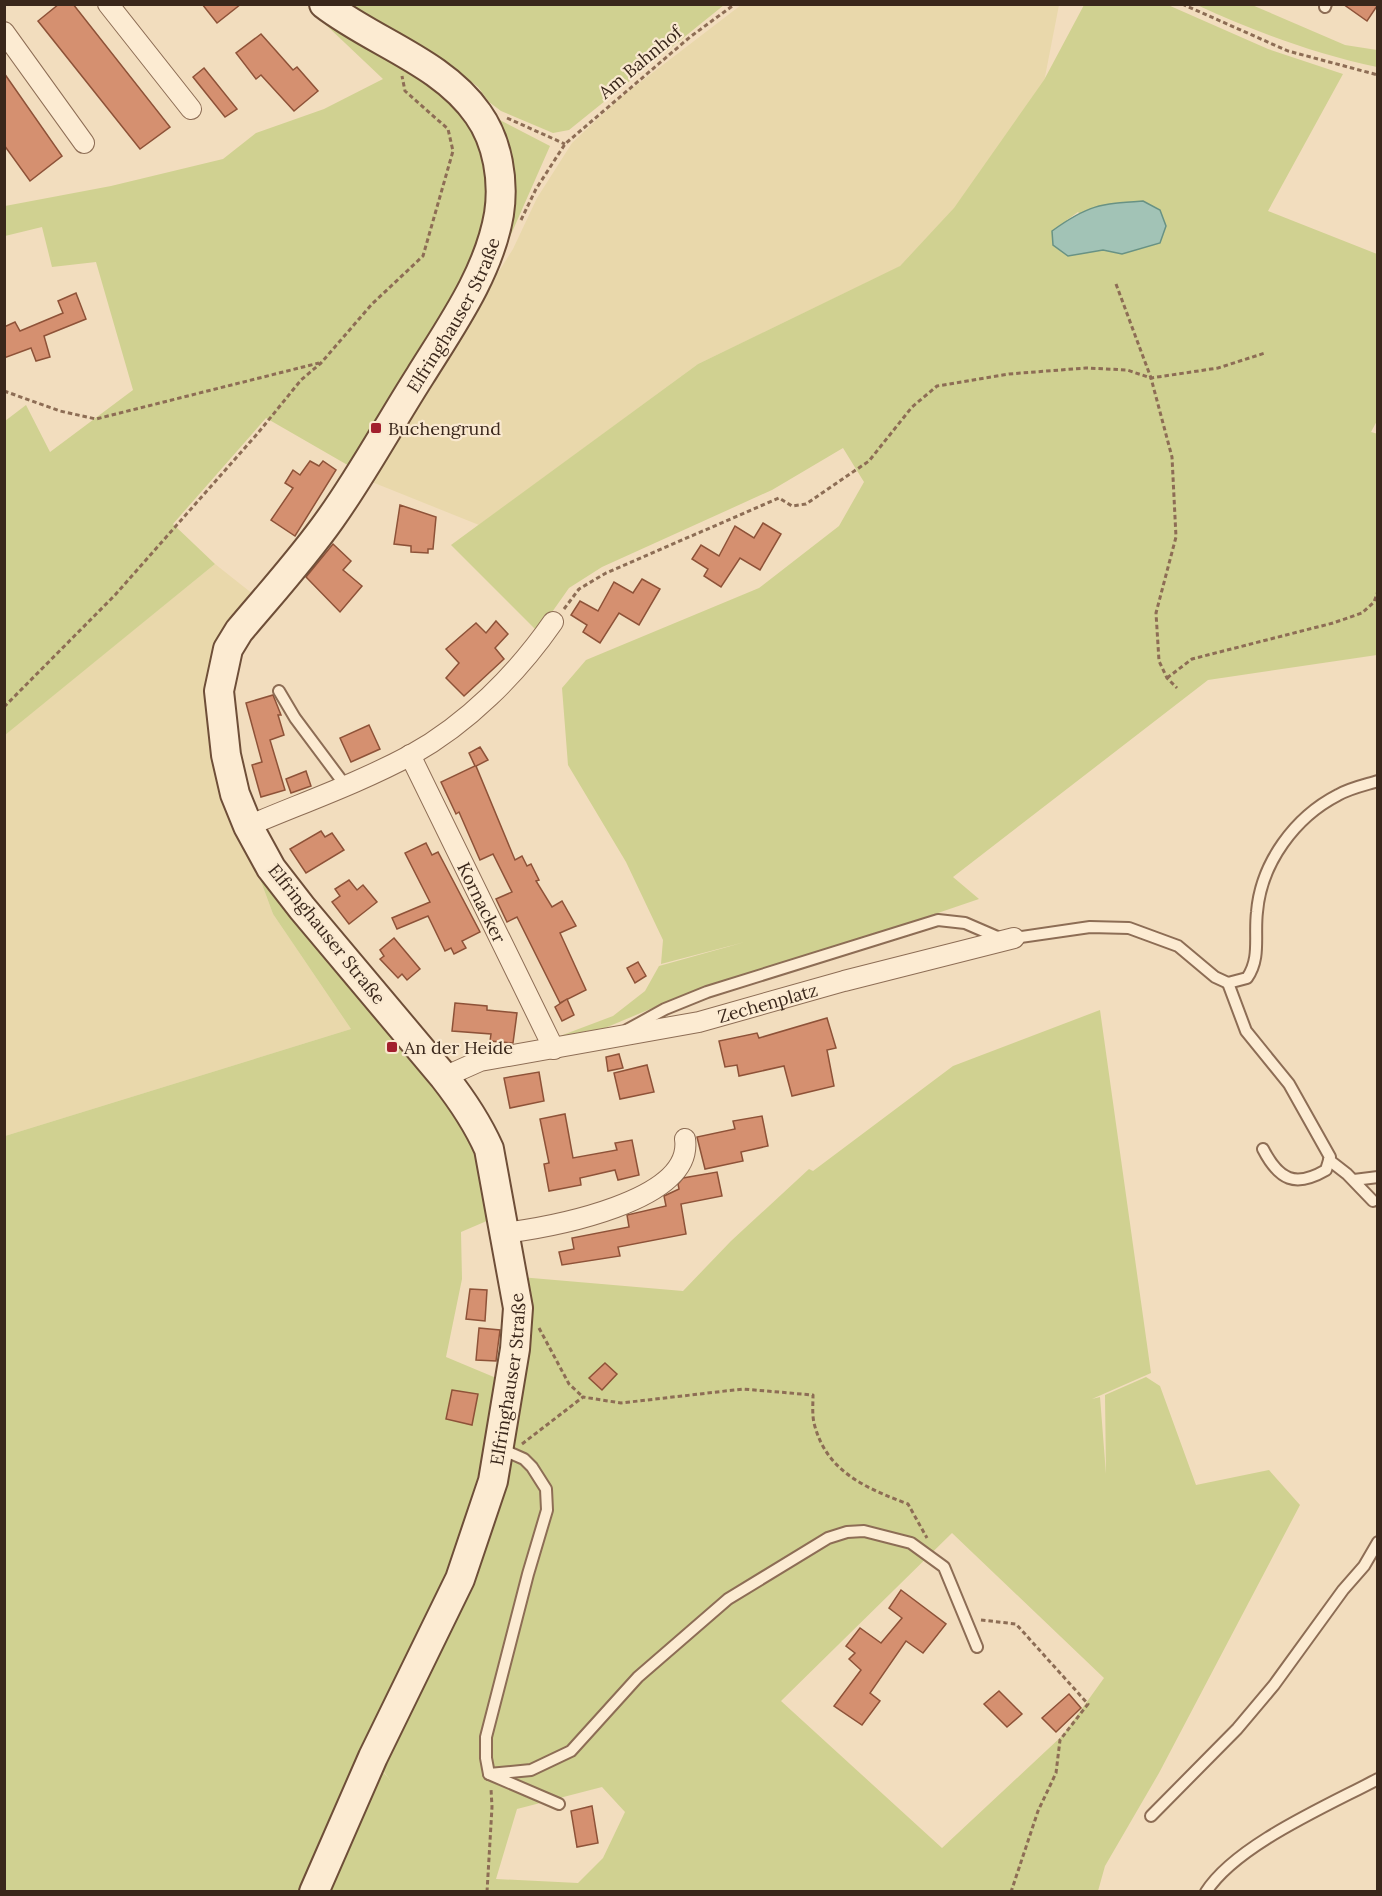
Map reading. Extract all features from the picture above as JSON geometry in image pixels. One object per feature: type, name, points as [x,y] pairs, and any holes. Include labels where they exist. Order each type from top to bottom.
[{"type":"main road","name":"Elfringhauser Straße","points":[[314,1892],[373,1757],[460,1579],[505,1450],[518,1308],[489,1149],[471,1112],[271,868],[248,826],[235,794],[220,712],[221,673],[228,649],[239,631],[331,518],[358,475],[473,288],[490,245],[499,212],[494,146],[479,115],[468,101],[442,77],[324,4]]},
{"type":"street","points":[[108,4],[191,109]]},
{"type":"street","points":[[4,32],[84,143]]},
{"type":"street","points":[[248,826],[410,755],[463,719],[535,649],[553,622]]},
{"type":"street","name":"Kornacker","points":[[410,755],[554,1049]]},
{"type":"street","name":"Zechenplatz","points":[[444,1077],[480,1062],[699,1022],[844,981],[1010,939]]},
{"type":"street","points":[[506,1233],[557,1226],[627,1202],[663,1184],[677,1170],[687,1152],[685,1139]]},
{"type":"lane","points":[[279,691],[295,718],[345,785]]},
{"type":"lane","points":[[1263,1149],[1277,1171],[1298,1180],[1307,1181],[1326,1170],[1330,1157],[1289,1084],[1246,1030],[1228,983],[1247,978],[1256,966],[1257,910],[1267,870],[1287,837],[1320,806],[1340,794],[1377,781]]},
{"type":"lane","points":[[614,1038],[665,1009],[707,992],[938,920],[965,923],[1010,939]]},
{"type":"lane","name":"Zechenplatz","points":[[1010,939],[1090,927],[1129,928],[1178,946],[1215,977],[1228,983]]},
{"type":"lane","points":[[1329,1160],[1354,1180],[1373,1201]]},
{"type":"lane","points":[[1354,1180],[1377,1177]]},
{"type":"lane","points":[[489,1774],[486,1737],[547,1510],[546,1489],[542,1481],[524,1459],[505,1450]]},
{"type":"lane","points":[[489,1774],[531,1770],[571,1751],[638,1677],[728,1599],[828,1538],[864,1531],[911,1543],[927,1553],[944,1567],[978,1647]]},
{"type":"lane","points":[[1151,1816],[1237,1730],[1274,1685],[1343,1590],[1364,1566],[1377,1542]]},
{"type":"lane","points":[[489,1774],[559,1804]]},
{"type":"lane","points":[[1206,1892],[1215,1877],[1238,1856],[1377,1779]]},
{"type":"path","name":"Am Bahnhof","points":[[520,224],[536,189],[566,144],[690,38],[735,4]]},
{"type":"path","points":[[1182,4],[1288,51],[1333,65],[1377,75]]},
{"type":"path","points":[[4,706],[115,595],[258,433],[301,380],[321,363],[372,304],[423,255],[453,151],[443,124],[405,91],[401,80],[410,58]]},
{"type":"path","points":[[506,118],[566,144]]},
{"type":"path","points":[[1116,284],[1152,378],[1172,458],[1176,537],[1156,613],[1159,661],[1167,678],[1177,688]]},
{"type":"path","points":[[553,622],[579,589],[606,573],[779,498],[792,506],[806,504],[869,461],[912,407],[937,386],[1009,374],[1086,368],[1126,370],[1152,378],[1218,368],[1265,353]]},
{"type":"path","points":[[4,391],[60,411],[96,419],[321,363]]},
{"type":"path","points":[[1167,678],[1191,659],[1333,623],[1362,613],[1374,602],[1377,591]]},
{"type":"path","points":[[518,1308],[531,1314],[569,1384],[583,1397],[621,1403],[743,1389],[813,1395],[814,1423],[828,1453],[842,1473],[870,1489],[908,1504],[929,1544],[927,1553]]},
{"type":"path","points":[[505,1450],[583,1397]]},
{"type":"path","points":[[965,1618],[1016,1624],[1088,1704],[1060,1740],[1056,1773],[1038,1812],[1011,1892]]},
{"type":"path","points":[[487,1892],[492,1807],[489,1774]]},
{"type":"shaded area","points":[[741,5],[1059,5],[1044,82],[954,209],[899,267],[698,364],[479,525],[367,480],[513,249],[537,198],[572,143],[621,97]]},
{"type":"shaded area","points":[[1143,201],[1160,210],[1166,226],[1160,243],[1122,254],[1103,250],[1068,256],[1053,245],[1052,231],[1085,211],[1115,203]]},
{"type":"shaded area","points":[[215,564],[258,598],[221,642],[253,861],[273,914],[351,1029],[5,1136],[4,735]]},
{"type":"green space","points":[[349,5],[724,5],[569,130],[553,133],[501,111],[489,102],[478,87],[443,60]]},
{"type":"green space","points":[[1084,5],[1168,5],[1268,49],[1343,74],[1268,211],[1377,254],[1378,419],[1371,432],[1378,434],[1377,655],[1208,680],[953,877],[979,899],[832,949],[705,986],[605,1028],[560,1036],[613,1016],[645,991],[659,966],[745,942],[661,964],[663,940],[626,862],[568,765],[562,688],[586,660],[759,588],[839,526],[864,482],[843,448],[772,490],[602,567],[569,588],[538,632],[451,545],[698,364],[900,266],[954,208],[1044,80]],"holes":[[[1078,212],[1122,254],[1103,250],[1068,256],[1067,220]]]},
{"type":"green space","points":[[1197,5],[1252,5],[1345,45],[1377,50],[1377,67],[1331,56],[1286,41]]},
{"type":"green space","points":[[307,7],[424,80],[463,115],[480,144],[488,178],[487,211],[480,239],[451,304],[351,467],[266,418],[173,524],[215,564],[5,735],[5,421],[26,405],[50,452],[133,390],[96,262],[52,267],[42,227],[5,236],[5,206],[111,186],[223,159],[256,133],[324,109],[383,79]]},
{"type":"green space","points":[[494,117],[550,146],[509,239],[509,228]]},
{"type":"green space","points":[[250,852],[471,1135],[496,1217],[461,1232],[462,1279],[446,1357],[501,1380],[472,1518],[306,1891],[5,1891],[5,1136],[351,1029],[273,914]]},
{"type":"green space","points":[[1100,1010],[1151,1373],[1092,1399],[1100,1397],[1106,1474],[1105,1395],[1146,1377],[1160,1386],[1196,1485],[1269,1470],[1300,1505],[1159,1773],[1105,1866],[1098,1891],[324,1892],[377,1765],[390,1780],[378,1764],[467,1580],[520,1277],[683,1291],[731,1241],[809,1169],[813,1171],[953,1066]],"holes":[[[952,1533],[1104,1678],[1063,1735],[942,1848],[781,1701]],[[602,1787],[625,1812],[603,1858],[578,1883],[496,1879],[517,1809]]]},
{"type":"building","points":[[59,4],[73,4],[170,127],[140,149],[38,21]]},
{"type":"building","points":[[202,4],[241,4],[217,23]]},
{"type":"building","points":[[1343,4],[1377,4],[1377,6],[1367,21]]},
{"type":"building","points":[[261,34],[293,70],[297,67],[318,91],[294,111],[261,75],[256,79],[236,53]]},
{"type":"building","points":[[204,68],[237,109],[225,117],[193,77]]},
{"type":"building","points":[[4,73],[62,156],[30,181],[4,145]]},
{"type":"building","points":[[76,293],[86,319],[44,336],[50,357],[36,361],[31,348],[4,358],[4,327],[15,322],[20,331],[63,313],[58,301]]},
{"type":"building","points":[[310,461],[319,466],[323,461],[336,470],[295,536],[271,520],[293,488],[285,483],[293,470],[300,475]]},
{"type":"building","points":[[400,505],[436,517],[433,549],[428,549],[428,553],[411,552],[411,546],[394,544]]},
{"type":"building","points":[[763,523],[781,534],[760,570],[740,558],[721,587],[704,576],[708,569],[692,559],[701,545],[719,556],[735,526],[754,538]]},
{"type":"building","points":[[333,544],[351,561],[343,570],[362,586],[340,612],[306,577]]},
{"type":"building","points":[[642,579],[660,589],[639,625],[619,613],[600,643],[583,632],[587,625],[571,615],[580,601],[598,611],[614,582],[633,593]]},
{"type":"building","points":[[496,621],[508,634],[495,648],[504,659],[464,696],[446,678],[459,663],[446,649],[476,623],[486,633]]},
{"type":"building","points":[[273,695],[281,715],[278,715],[284,735],[270,740],[285,790],[261,797],[252,765],[262,762],[246,703]]},
{"type":"building","points":[[369,725],[380,749],[351,762],[340,738]]},
{"type":"building","points":[[480,747],[488,760],[476,766],[515,860],[522,856],[527,866],[531,864],[539,880],[536,881],[552,907],[562,901],[576,926],[560,933],[586,990],[560,1003],[517,917],[507,922],[496,899],[512,892],[493,854],[480,860],[459,812],[456,814],[441,782],[475,766],[469,753]]},
{"type":"building","points":[[306,771],[311,786],[291,793],[286,779]]},
{"type":"building","points":[[321,831],[325,837],[332,833],[344,850],[306,873],[290,849]]},
{"type":"building","points":[[426,843],[432,855],[438,852],[480,932],[462,941],[466,948],[454,954],[451,948],[445,951],[428,916],[397,929],[392,918],[430,902],[405,853]]},
{"type":"building","points":[[349,880],[357,890],[363,885],[377,902],[349,924],[332,902],[340,896],[335,889]]},
{"type":"building","points":[[394,938],[420,969],[407,980],[402,974],[398,978],[380,959],[384,956],[380,950]]},
{"type":"building","points":[[638,962],[646,976],[635,983],[627,968]]},
{"type":"building","points":[[567,999],[574,1015],[562,1021],[555,1007]]},
{"type":"building","points":[[455,1003],[487,1006],[487,1010],[517,1013],[513,1043],[490,1041],[491,1034],[452,1031]]},
{"type":"building","points":[[827,1018],[836,1048],[827,1050],[834,1086],[792,1096],[784,1066],[739,1076],[737,1065],[725,1067],[719,1041],[757,1033],[759,1038]]},
{"type":"building","points":[[619,1054],[623,1068],[608,1071],[606,1057]]},
{"type":"building","points":[[647,1065],[654,1092],[620,1099],[614,1073]]},
{"type":"building","points":[[539,1072],[544,1101],[510,1108],[504,1078]]},
{"type":"building","points":[[565,1114],[573,1158],[617,1150],[615,1143],[632,1140],[639,1175],[618,1180],[615,1170],[580,1178],[581,1185],[549,1191],[544,1164],[549,1163],[540,1119]]},
{"type":"building","points":[[762,1116],[768,1146],[741,1152],[743,1161],[705,1169],[697,1137],[735,1129],[733,1121]]},
{"type":"building","points":[[717,1172],[722,1196],[681,1204],[686,1234],[618,1247],[620,1256],[562,1265],[559,1252],[574,1249],[572,1238],[629,1227],[627,1215],[666,1206],[664,1196],[679,1189],[678,1184],[683,1178]]},
{"type":"building","points":[[470,1289],[487,1290],[485,1321],[466,1319]]},
{"type":"building","points":[[479,1328],[500,1330],[496,1361],[476,1360]]},
{"type":"building","points":[[605,1363],[617,1374],[602,1390],[589,1378]]},
{"type":"building","points":[[452,1390],[478,1394],[472,1425],[446,1419]]},
{"type":"building","points":[[901,1590],[946,1624],[923,1653],[906,1641],[870,1693],[880,1701],[862,1725],[834,1706],[861,1670],[849,1659],[855,1653],[846,1646],[860,1628],[881,1643],[902,1618],[889,1608]]},
{"type":"building","points":[[999,1691],[1022,1714],[1007,1727],[984,1704]]},
{"type":"building","points":[[1069,1694],[1081,1708],[1056,1732],[1042,1718]]},
{"type":"building","points":[[592,1806],[598,1843],[577,1847],[571,1811]]},
{"type":"place","name":"Buchengrund","points":[[376,428]]},
{"type":"place","name":"An der Heide","points":[[392,1047]]}]
